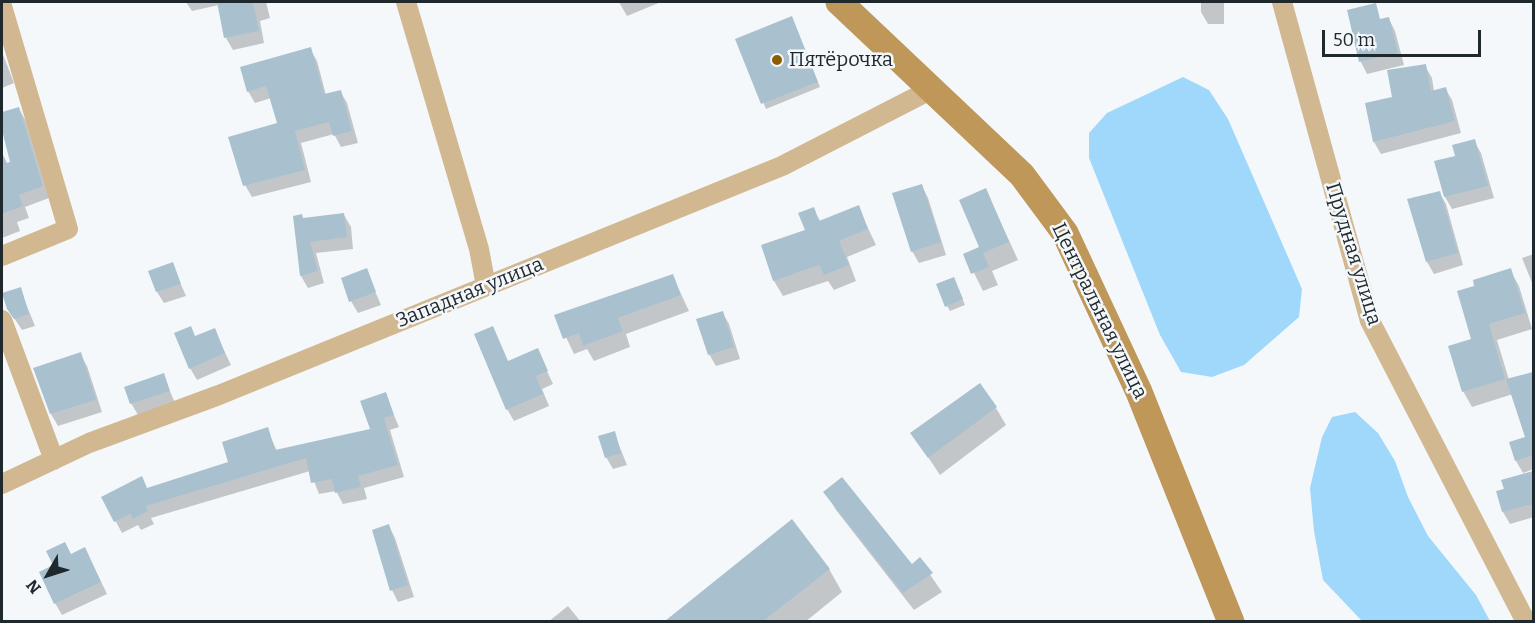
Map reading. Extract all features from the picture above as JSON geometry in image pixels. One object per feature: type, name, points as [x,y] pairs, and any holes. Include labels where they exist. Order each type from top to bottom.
[{"type":"street","points":[[406,2],[479,249],[486,286]]},
{"type":"street","name":"Центральная улица","points":[[839,2],[1022,175],[1065,233],[1139,392],[1231,621]]},
{"type":"street","name":"Прудная улица","points":[[1281,2],[1370,321],[1526,621]]},
{"type":"street","points":[[2,6],[68,229],[2,256]]},
{"type":"street","name":"Западная улица","points":[[2,484],[89,443],[219,396],[782,166],[932,89]]},
{"type":"street","points":[[2,320],[54,460]]},
{"type":"water","points":[[1183,77],[1209,90],[1228,119],[1302,289],[1299,317],[1244,365],[1212,377],[1181,372],[1160,335],[1089,158],[1089,133],[1107,113]]},
{"type":"water","points":[[1355,412],[1378,433],[1395,461],[1408,497],[1428,536],[1476,595],[1490,621],[1362,621],[1323,580],[1314,531],[1310,488],[1322,437],[1332,417]]},
{"type":"building","points":[[217,2],[253,2],[259,31],[224,38]]},
{"type":"building","points":[[1376,3],[1380,19],[1389,17],[1398,53],[1359,62],[1347,10]]},
{"type":"building","name":"Пятёрочка","points":[[792,16],[818,82],[761,104],[735,39]]},
{"type":"building","points":[[311,47],[324,94],[341,90],[352,131],[333,136],[329,122],[295,131],[305,170],[243,186],[228,137],[277,123],[266,86],[247,92],[240,67]]},
{"type":"building","points":[[1426,64],[1431,91],[1446,87],[1455,121],[1373,142],[1365,103],[1392,97],[1387,70]]},
{"type":"building","points":[[19,107],[43,186],[19,195],[23,206],[2,214],[2,153],[7,163],[10,162],[2,130],[2,112]]},
{"type":"building","points":[[1475,139],[1488,186],[1444,197],[1434,161],[1455,156],[1452,145]]},
{"type":"building","points":[[922,184],[941,242],[911,252],[892,193]]},
{"type":"building","points":[[986,188],[1009,242],[983,253],[989,267],[971,274],[963,254],[979,247],[959,200]]},
{"type":"building","points":[[1440,191],[1458,253],[1426,262],[1407,199]]},
{"type":"building","points":[[859,205],[868,229],[839,241],[849,265],[824,275],[819,265],[773,281],[761,245],[805,230],[798,213],[814,207],[819,221]]},
{"type":"building","points":[[344,213],[347,237],[310,242],[318,271],[300,276],[293,216],[302,214],[303,218]]},
{"type":"building","points":[[173,262],[181,284],[156,292],[148,271]]},
{"type":"building","points":[[367,268],[376,292],[349,302],[341,278]]},
{"type":"building","points":[[1511,268],[1525,313],[1489,324],[1505,379],[1462,392],[1448,346],[1471,339],[1457,291],[1474,286],[1473,280]]},
{"type":"building","points":[[673,274],[681,295],[618,318],[623,331],[583,346],[579,333],[563,339],[554,315]]},
{"type":"building","points":[[954,277],[963,299],[945,307],[936,284]]},
{"type":"building","points":[[21,287],[29,314],[14,319],[7,309],[2,293]]},
{"type":"building","points":[[723,311],[734,347],[708,355],[696,319]]},
{"type":"building","points":[[191,326],[195,336],[215,328],[225,353],[189,369],[174,333]]},
{"type":"building","points":[[493,326],[508,361],[538,348],[548,371],[536,376],[543,394],[506,410],[474,334]]},
{"type":"building","points":[[81,352],[96,400],[50,414],[33,368]]},
{"type":"building","points":[[1533,372],[1533,455],[1515,461],[1509,442],[1525,437],[1506,379]]},
{"type":"building","points":[[164,373],[170,391],[130,404],[124,387]]},
{"type":"building","points":[[980,383],[997,407],[928,458],[910,433]]},
{"type":"building","points":[[386,392],[394,415],[384,418],[398,465],[358,476],[361,487],[335,493],[332,479],[311,483],[306,458],[146,506],[148,511],[133,519],[130,514],[114,522],[101,497],[142,476],[147,488],[228,462],[222,442],[268,427],[275,450],[370,429],[360,401]]},
{"type":"building","points":[[615,431],[621,453],[605,458],[598,436]]},
{"type":"building","points":[[1533,471],[1533,504],[1502,512],[1496,491],[1504,489],[1501,480]]},
{"type":"building","points":[[842,477],[912,564],[920,557],[933,573],[903,593],[823,492]]},
{"type":"building","points":[[792,519],[830,569],[763,621],[665,621]]},
{"type":"building","points":[[389,524],[408,585],[390,591],[372,530]]},
{"type":"building","points":[[65,542],[71,554],[85,547],[101,582],[54,604],[39,572],[53,565],[46,551]]},
{"type":"place","name":"Пятёрочка","points":[[777,60]]}]
